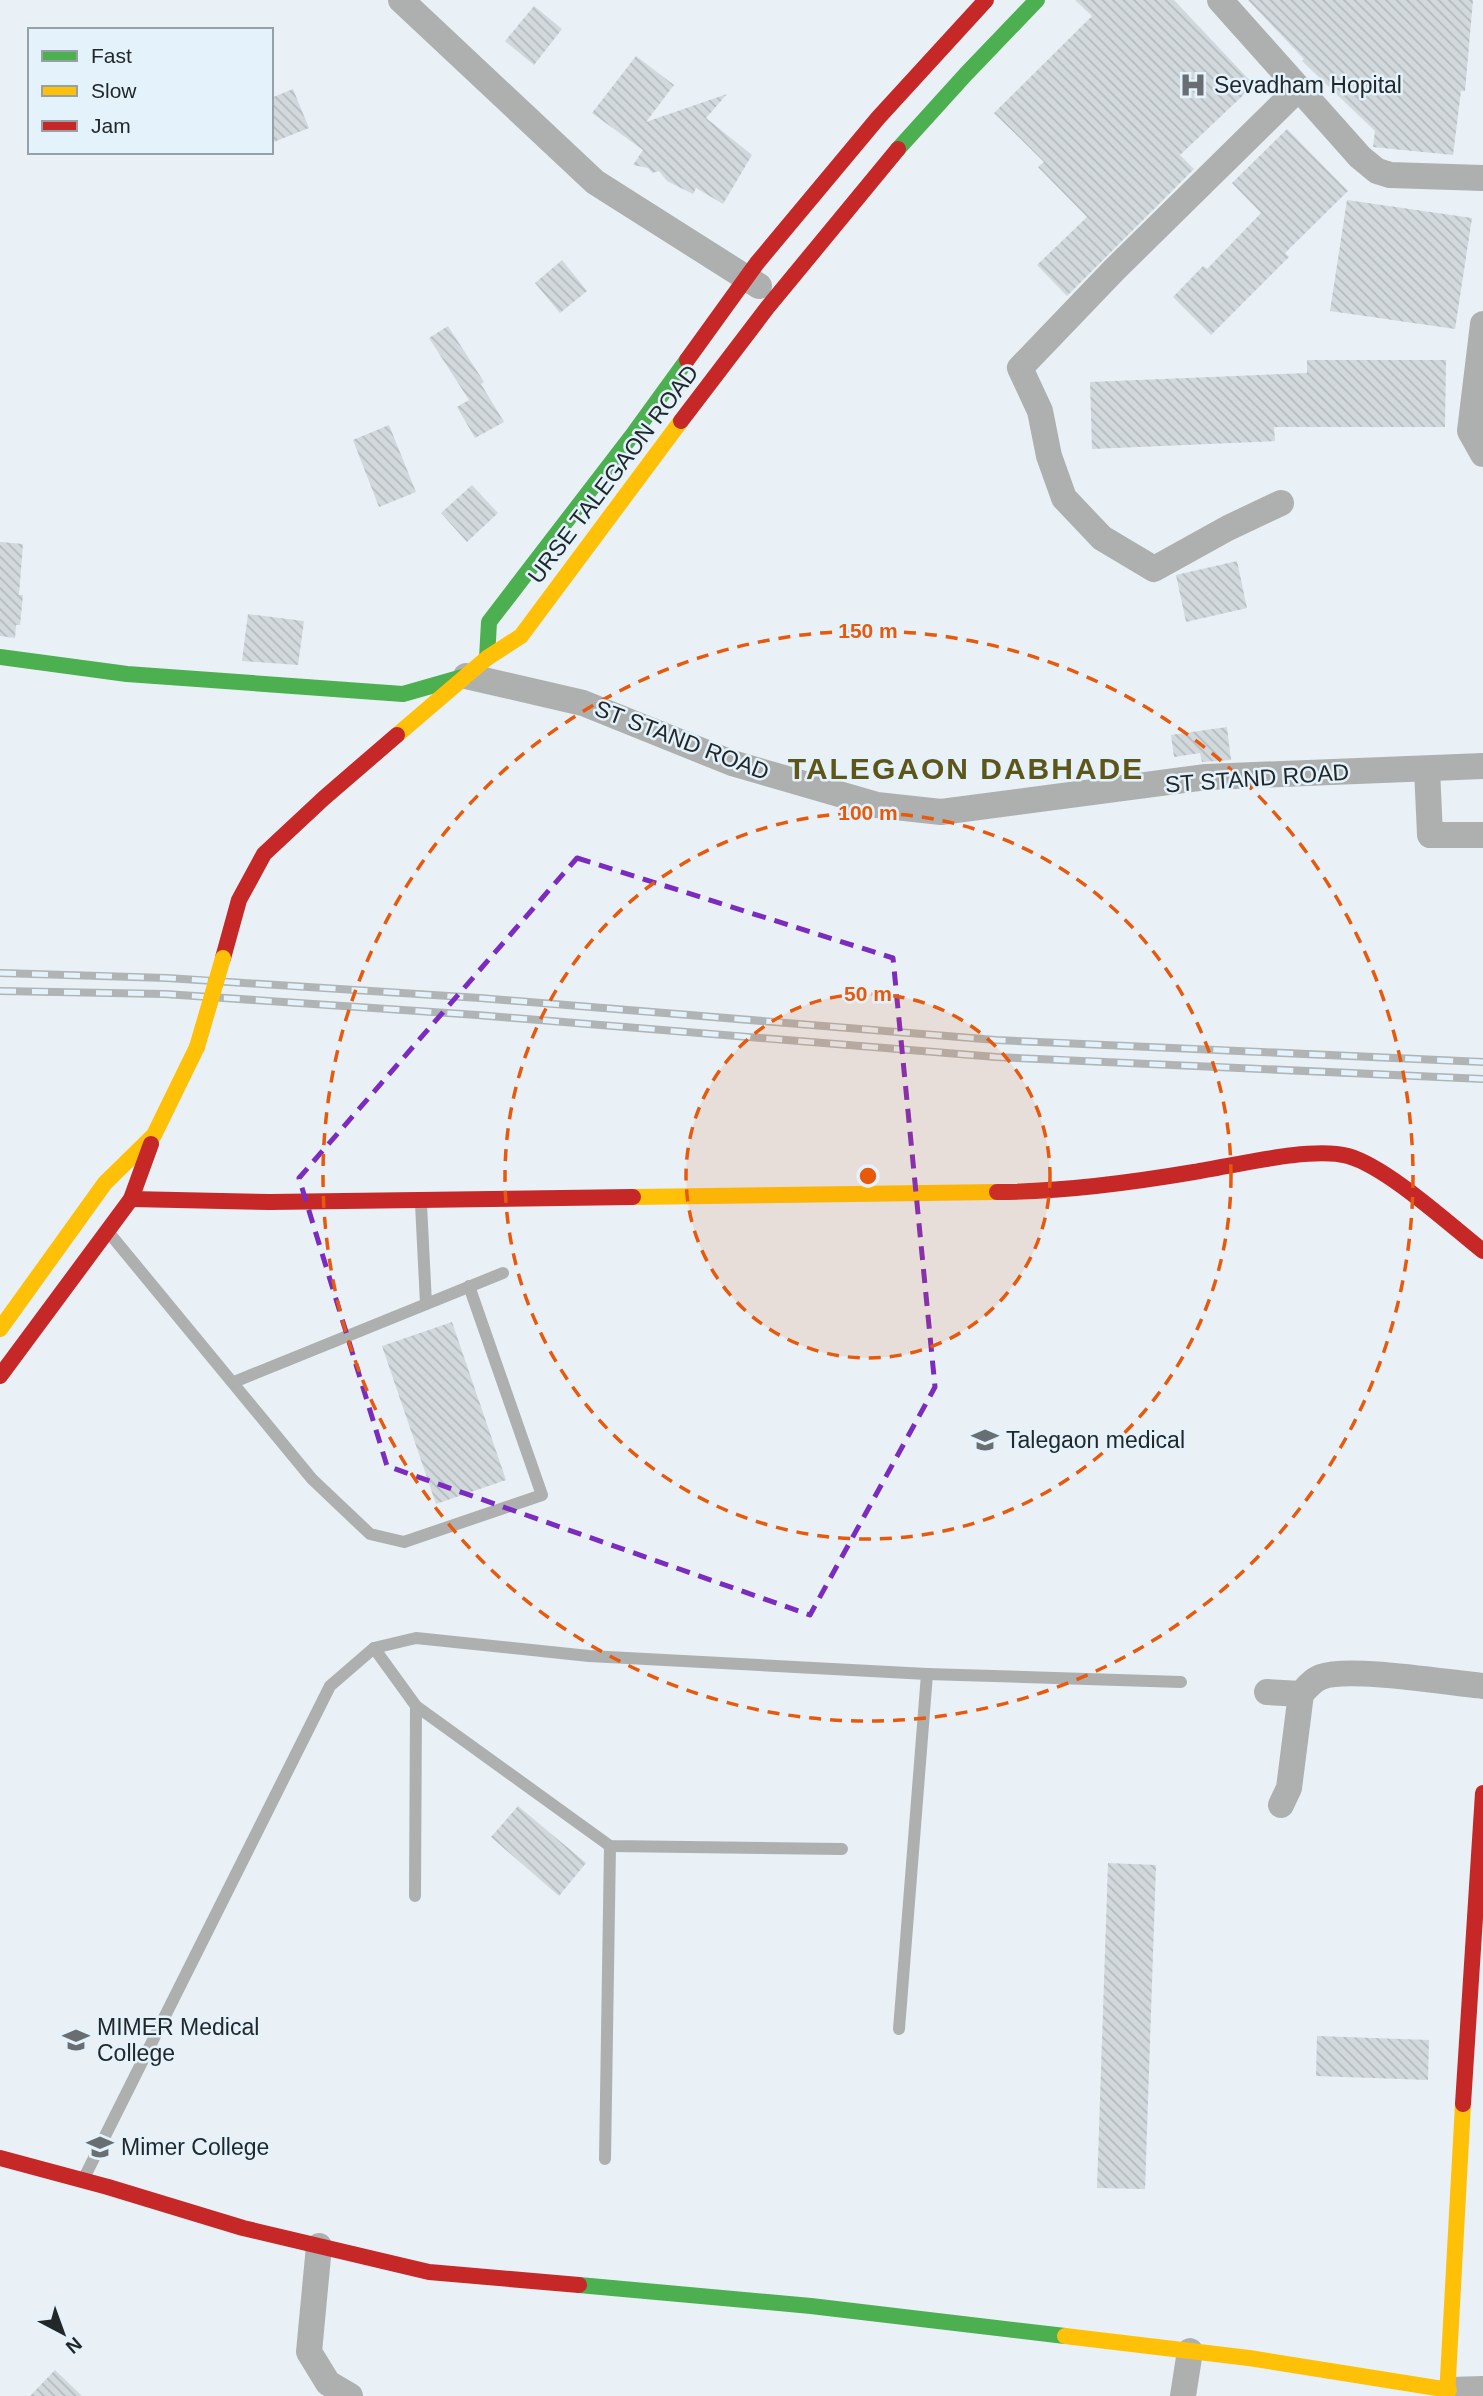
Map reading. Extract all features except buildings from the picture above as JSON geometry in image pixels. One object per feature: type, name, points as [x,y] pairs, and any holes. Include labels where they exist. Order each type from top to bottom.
[{"type":"main road","points":[[487,658],[489,622],[634,433],[746,278],[878,118],[986,0]]},
{"type":"main road","name":"URSE TALEGAON ROAD","points":[[154,1135],[197,1047],[239,900],[264,854],[324,798],[487,658],[521,636],[776,296],[899,148],[1037,0]]},
{"type":"main road","points":[[0,657],[127,674],[403,694],[466,676]]},
{"type":"main road","points":[[0,1376],[131,1199],[154,1135]]},
{"type":"main road","points":[[0,1329],[105,1182],[154,1135]]},
{"type":"main road","points":[[131,1199],[270,1202],[1035,1192],[1191,1173],[1304,1154],[1347,1156],[1375,1169],[1483,1251]]},
{"type":"main road","points":[[0,2158],[243,2228],[429,2272],[811,2306],[1249,2358],[1448,2393],[1472,2142],[1483,1793]]},
{"type":"street","points":[[401,0],[595,182],[776,296]]},
{"type":"street","points":[[1220,0],[1360,157],[1377,171],[1390,175],[1483,178]]},
{"type":"street","points":[[1281,502],[1154,569],[1102,538],[1064,498],[1049,456],[1040,411],[1020,368],[1115,269],[1299,88]]},
{"type":"street","points":[[1483,324],[1470,431],[1483,454]]},
{"type":"street","name":"ST STAND ROAD","points":[[466,676],[583,703],[732,764],[877,805],[941,812],[1206,777],[1483,766]]},
{"type":"street","points":[[1427,769],[1430,835],[1483,835]]},
{"type":"street","points":[[1281,1805],[1289,1788],[1301,1694],[1322,1676],[1378,1675],[1483,1686]]},
{"type":"street","points":[[1267,1692],[1301,1694]]},
{"type":"street","points":[[319,2246],[309,2352],[328,2384],[350,2396]]},
{"type":"street","points":[[1183,2396],[1190,2351]]},
{"type":"street","points":[[1448,2393],[1483,2389]]},
{"type":"lane","points":[[421,1200],[426,1304]]},
{"type":"lane","points":[[108,1231],[312,1479],[370,1534],[404,1542],[542,1495],[469,1286]]},
{"type":"lane","points":[[234,1381],[503,1273]]},
{"type":"lane","points":[[83,2180],[330,1686],[374,1648],[416,1639],[589,1656],[928,1674],[1181,1682]]},
{"type":"lane","points":[[374,1648],[416,1706],[610,1846],[842,1849]]},
{"type":"lane","points":[[899,2029],[928,1674]]},
{"type":"lane","points":[[415,1896],[416,1706]]},
{"type":"lane","points":[[605,2160],[610,1846]]},
{"type":"highlighted area","points":[[577,858],[893,958],[935,1387],[810,1615],[387,1466],[299,1178]]},
{"type":"railway","points":[[0,973],[167,978],[480,998],[996,1040],[1483,1062]]},
{"type":"railway","points":[[0,991],[165,994],[477,1015],[996,1057],[1483,1079]]},
{"type":"traffic: fast","points":[[898,149],[1037,0]]},
{"type":"traffic: fast","points":[[487,658],[489,622],[687,360]]},
{"type":"traffic: fast","points":[[0,657],[127,674],[403,694],[466,676]]},
{"type":"traffic: fast","points":[[579,2285],[811,2306],[1065,2336]]},
{"type":"traffic: slow","points":[[397,735],[487,658],[521,636],[681,421]]},
{"type":"traffic: slow","points":[[197,1047],[223,958]]},
{"type":"traffic: slow","points":[[0,1329],[105,1183],[154,1135],[197,1047]]},
{"type":"traffic: slow","points":[[633,1197],[997,1192]]},
{"type":"traffic: slow","points":[[1447,2396],[1463,2104]]},
{"type":"traffic: slow","points":[[1065,2336],[1249,2358],[1449,2390]]},
{"type":"traffic: jam","points":[[687,360],[757,263],[878,118],[986,0]]},
{"type":"traffic: jam","points":[[681,421],[767,308],[898,149]]},
{"type":"traffic: jam","points":[[223,958],[239,900],[264,854],[397,735]]},
{"type":"traffic: jam","points":[[0,1376],[131,1199],[151,1144]]},
{"type":"traffic: jam","points":[[997,1192],[1096,1186],[1293,1155],[1332,1154],[1348,1156],[1381,1172],[1483,1251]]},
{"type":"traffic: jam","points":[[131,1199],[270,1202],[633,1197]]},
{"type":"traffic: jam","points":[[1463,2104],[1483,1793]]},
{"type":"traffic: jam","points":[[0,2158],[243,2228],[429,2272],[579,2285]]},
{"type":"place","name":"Sevadham Hopital","points":[[1193,85]]},
{"type":"place","name":"Talegaon medical","points":[[985,1440]]},
{"type":"place","name":"MIMER Medical College","points":[[76,2040]]},
{"type":"place","name":"Mimer College","points":[[100,2147]]},
{"type":"district","name":"TALEGAON DABHADE","points":[[966,769]]}]
